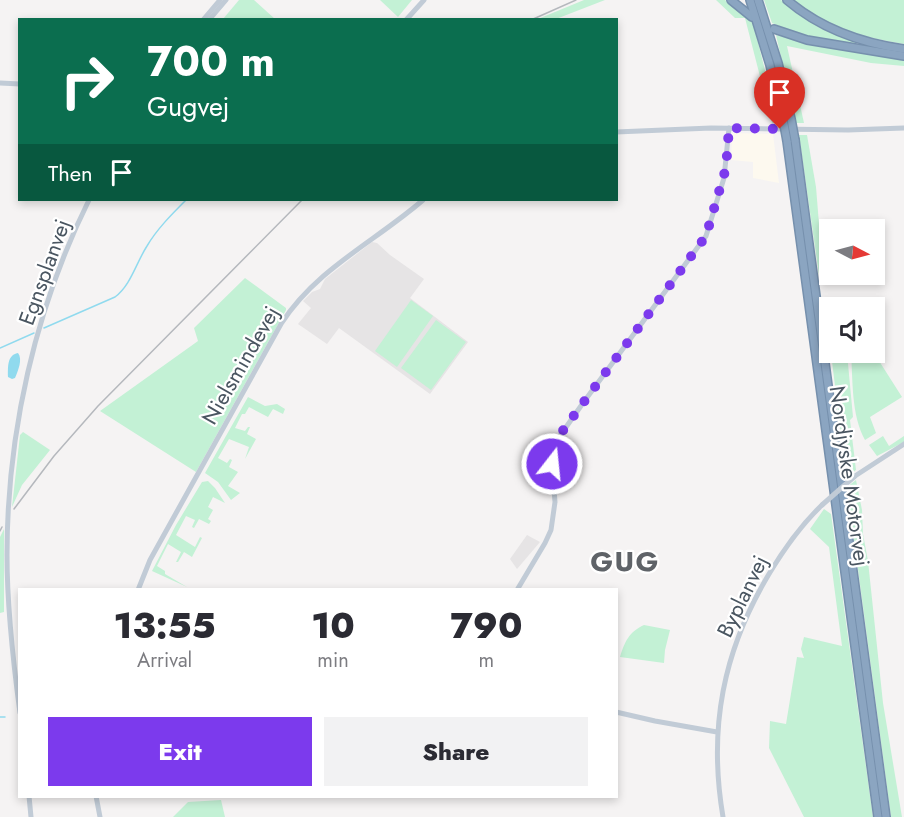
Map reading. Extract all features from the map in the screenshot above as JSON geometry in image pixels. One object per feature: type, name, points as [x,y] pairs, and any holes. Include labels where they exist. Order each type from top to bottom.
[{"type":"highway","points":[[731,0],[752,17]]},
{"type":"highway","name":"Nordjyske Motorvej","points":[[750,0],[787,119]]},
{"type":"highway","name":"Nordjyske Motorvej","points":[[758,0],[778,63],[791,141],[886,817]]},
{"type":"highway","points":[[787,0],[814,20],[836,32],[881,46],[904,49]]},
{"type":"highway","points":[[774,29],[807,40],[904,56]]},
{"type":"highway","name":"Nordjyske Motorvej","points":[[791,141],[878,817]]},
{"type":"street","points":[[205,18],[220,0]]},
{"type":"street","points":[[211,18],[226,0]]},
{"type":"street","points":[[408,18],[424,0]]},
{"type":"street","points":[[0,83],[18,84]]},
{"type":"street","points":[[518,588],[551,530],[555,502],[552,464],[557,440],[706,236],[726,168],[729,128]]},
{"type":"street","points":[[618,132],[729,128],[858,130],[904,128]]},
{"type":"street","name":"Egnsplanvej","points":[[18,691],[8,583],[8,525],[13,462],[23,394],[39,330],[62,261],[89,201]]},
{"type":"street","name":"Nielsmindevej","points":[[139,588],[150,560],[288,313],[320,278],[422,201]]},
{"type":"street","name":"Byplanvej","points":[[723,817],[717,774],[717,732],[723,687],[746,617],[779,557],[799,530],[822,505],[855,476],[904,444]]},
{"type":"street","points":[[618,712],[661,723],[717,732]]},
{"type":"street","points":[[29,798],[31,817]]},
{"type":"street","points":[[96,798],[100,817]]},
{"type":"shaded area","points":[[732,133],[773,134],[779,183],[753,178],[753,162],[731,160]]},
{"type":"shaded area","points":[[372,242],[377,243],[424,279],[410,298],[468,342],[430,394],[339,328],[327,344],[298,324],[311,308],[303,301],[312,292],[320,289],[325,279]]},
{"type":"shaded area","points":[[527,535],[540,542],[517,569],[510,559]]},
{"type":"green space","points":[[239,0],[254,0],[274,18],[224,18]]},
{"type":"green space","points":[[380,0],[412,0],[398,17]]},
{"type":"green space","points":[[584,0],[605,0],[559,18],[540,18]]},
{"type":"green space","points":[[716,0],[725,0],[753,22],[778,123],[772,123],[745,18],[735,18]]},
{"type":"green space","points":[[764,0],[781,0],[820,28],[855,42],[855,45],[799,34],[772,23]]},
{"type":"green space","points":[[794,0],[904,0],[904,44],[875,39],[831,25],[805,10]]},
{"type":"green space","points":[[776,35],[835,49],[904,59],[904,66],[871,63],[787,46],[804,123],[796,123]]},
{"type":"green space","points":[[799,135],[807,135],[816,187],[819,275]]},
{"type":"green space","points":[[245,278],[286,310],[196,472],[100,411],[198,341],[194,328]]},
{"type":"green space","points":[[411,300],[433,316],[397,367],[375,351]]},
{"type":"green space","points":[[436,320],[466,342],[431,390],[401,368]]},
{"type":"green space","points":[[832,363],[848,363],[853,417],[850,420],[856,470],[846,477]]},
{"type":"green space","points":[[852,363],[880,363],[902,397],[870,417],[876,433],[865,440],[857,419]]},
{"type":"green space","points":[[248,397],[265,406],[277,404],[285,409],[283,414],[273,409],[268,417],[249,407],[245,414],[242,414],[235,428],[245,431],[250,427],[247,434],[256,439],[245,459],[249,447],[229,439],[218,458],[227,463],[230,459],[232,460],[229,467],[238,472],[228,486],[240,493],[231,500],[218,482],[205,473]]},
{"type":"green space","points":[[23,432],[50,450],[22,485],[12,507],[20,435]]},
{"type":"green space","points":[[883,436],[889,446],[904,436],[904,442],[877,456],[869,445]]},
{"type":"green space","points":[[856,480],[862,510],[883,703],[902,817],[891,817],[847,487]]},
{"type":"green space","points":[[208,481],[225,503],[213,497],[208,507],[213,510],[208,519],[211,521],[209,524],[199,519],[194,528],[192,527],[195,520],[186,516],[176,535],[195,547],[200,537],[202,538],[192,557],[184,552],[176,562],[181,552],[168,544],[157,566],[165,571],[165,574],[187,587],[152,571],[202,482]]},
{"type":"green space","points":[[824,509],[831,514],[873,817],[804,817],[769,748],[770,721],[786,724],[797,657],[804,658],[801,649],[804,637],[842,646],[829,547],[810,529]]},
{"type":"green space","points":[[4,529],[4,612],[0,613],[0,537]]},
{"type":"green space","points":[[644,625],[670,630],[664,663],[620,657],[628,638]]},
{"type":"green space","points":[[221,800],[225,817],[173,817],[188,802]]},
{"type":"water","points":[[18,353],[20,365],[15,378],[12,379],[8,377],[9,362],[14,354]]},
{"type":"waterway","points":[[44,328],[115,297],[121,292],[151,240],[185,201]]},
{"type":"waterway","points":[[0,348],[34,333]]},
{"type":"waterway","points":[[0,717],[5,717]]},
{"type":"railway","points":[[536,18],[576,0]]},
{"type":"railway","points":[[14,509],[54,456],[98,406],[301,201]]},
{"type":"railway","points":[[0,531],[2,527]]},
{"type":"district","name":"GUG","points":[[625,561]]},
{"type":"route","points":[[552,464],[557,440],[564,429],[706,236],[724,178],[729,128],[780,129]]}]
